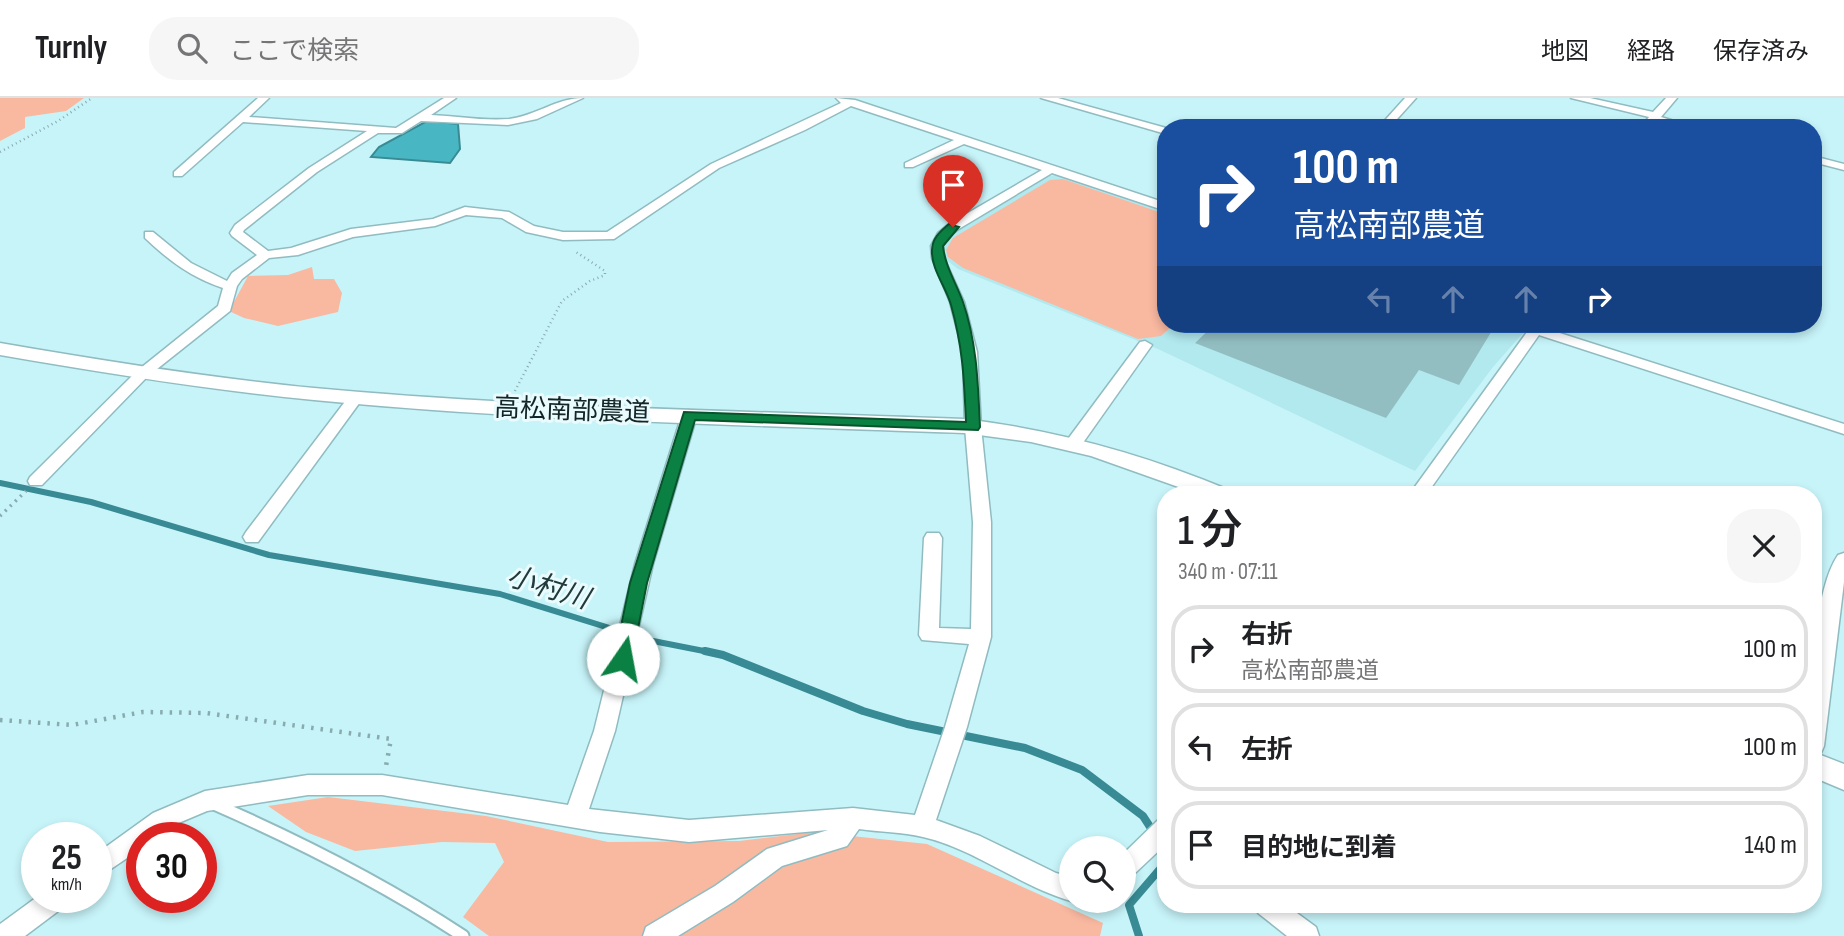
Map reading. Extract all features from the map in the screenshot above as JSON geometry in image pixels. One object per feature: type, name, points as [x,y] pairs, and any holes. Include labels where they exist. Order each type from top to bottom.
[{"type":"street","points":[[178,174],[264,98]]},
{"type":"street","points":[[238,119],[398,131],[451,98]]},
{"type":"street","points":[[422,118],[508,122],[533,117],[578,98]]},
{"type":"street","points":[[1046,98],[1157,129]]},
{"type":"street","points":[[1391,119],[1411,98]]},
{"type":"street","points":[[1576,98],[1662,119]]},
{"type":"street","points":[[1655,117],[1672,98]]},
{"type":"street","points":[[36,481],[142,374],[225,308],[230,286],[237,276],[265,255],[293,252],[351,233],[435,222],[465,211],[505,215],[530,229],[570,236],[610,236],[715,166],[801,128],[853,101],[1157,204]]},
{"type":"street","points":[[265,255],[236,233],[239,228],[313,170],[376,130]]},
{"type":"street","points":[[909,165],[963,140]]},
{"type":"street","points":[[1822,161],[1844,167]]},
{"type":"street","points":[[923,826],[954,733],[981,637],[982,522],[973,427],[970,352],[957,302],[938,258],[937,246],[942,236],[953,227],[1051,169]]},
{"type":"street","points":[[149,235],[180,264],[208,279],[230,286]]},
{"type":"street","points":[[1424,486],[1535,333]]},
{"type":"street","points":[[1557,333],[1844,429]]},
{"type":"street","points":[[1074,443],[1145,345]]},
{"type":"street","name":"高松南部農道","points":[[0,349],[142,374],[355,398],[506,408],[973,427],[1021,432],[1074,443],[1167,471],[1201,486]]},
{"type":"street","points":[[252,537],[355,398]]},
{"type":"street","points":[[575,816],[592,777],[639,583],[689,415]]},
{"type":"street","points":[[933,538],[929,635],[981,637]]},
{"type":"street","points":[[1822,678],[1836,572],[1844,561]]},
{"type":"street","points":[[1822,768],[1844,777]]},
{"type":"street","points":[[112,856],[161,820],[205,801],[308,785],[382,785],[689,831],[853,818],[923,826],[972,844],[1059,886]]},
{"type":"street","points":[[655,936],[724,894],[775,857],[839,838],[853,818]]},
{"type":"street","points":[[1136,857],[1157,837]]},
{"type":"street","points":[[4,936],[35,913]]},
{"type":"street","points":[[1277,913],[1307,936]]},
{"type":"lane","points":[[205,801],[286,834],[373,879],[463,936]]},
{"type":"path","points":[[0,152],[58,121],[92,98]]},
{"type":"path","points":[[506,408],[562,301],[590,281],[605,275],[605,271],[568,247],[570,236]]},
{"type":"path","points":[[0,516],[25,492]]},
{"type":"path","points":[[0,720],[72,725],[143,712],[206,713],[391,739],[382,785]]},
{"type":"shaded area","points":[[0,98],[84,98],[66,111],[25,117],[25,128],[0,141]]},
{"type":"shaded area","points":[[1057,175],[1157,208],[1157,333],[1523,333],[1493,367],[1415,471],[1158,349],[958,269],[945,259],[942,247],[947,237],[1049,176]]},
{"type":"shaded area","points":[[1063,179],[1157,211],[1157,333],[1164,333],[1161,336],[1138,339],[963,268],[948,257],[946,250],[953,238],[1050,180]]},
{"type":"shaded area","points":[[312,267],[314,279],[334,279],[342,293],[338,312],[278,326],[244,318],[229,311],[248,276],[288,275]]},
{"type":"shaded area","points":[[328,797],[486,816],[608,842],[739,841],[814,832],[927,844],[1059,903],[1059,913],[1081,913],[1103,923],[1100,936],[489,936],[463,917],[504,862],[495,843],[442,842],[355,851],[306,832],[268,806]]},
{"type":"water","points":[[427,121],[458,124],[460,149],[450,163],[371,157],[379,147]]},
{"type":"building","points":[[1206,333],[1491,333],[1459,385],[1419,370],[1386,418],[1195,343]]},
{"type":"waterway","name":"小村川","points":[[0,483],[91,502],[269,555],[500,594],[648,640],[714,653]]},
{"type":"waterway","name":"小村川","points":[[705,651],[714,653]]},
{"type":"waterway","name":"小村川","points":[[714,653],[863,711],[907,724],[1025,748],[1082,770],[1143,816],[1154,833]]},
{"type":"waterway","name":"小村川","points":[[1139,936],[1129,905],[1157,872]]},
{"type":"route","points":[[623,659],[639,583],[689,415],[973,427],[970,352],[957,302],[938,258],[937,246],[942,236],[953,227]]}]
